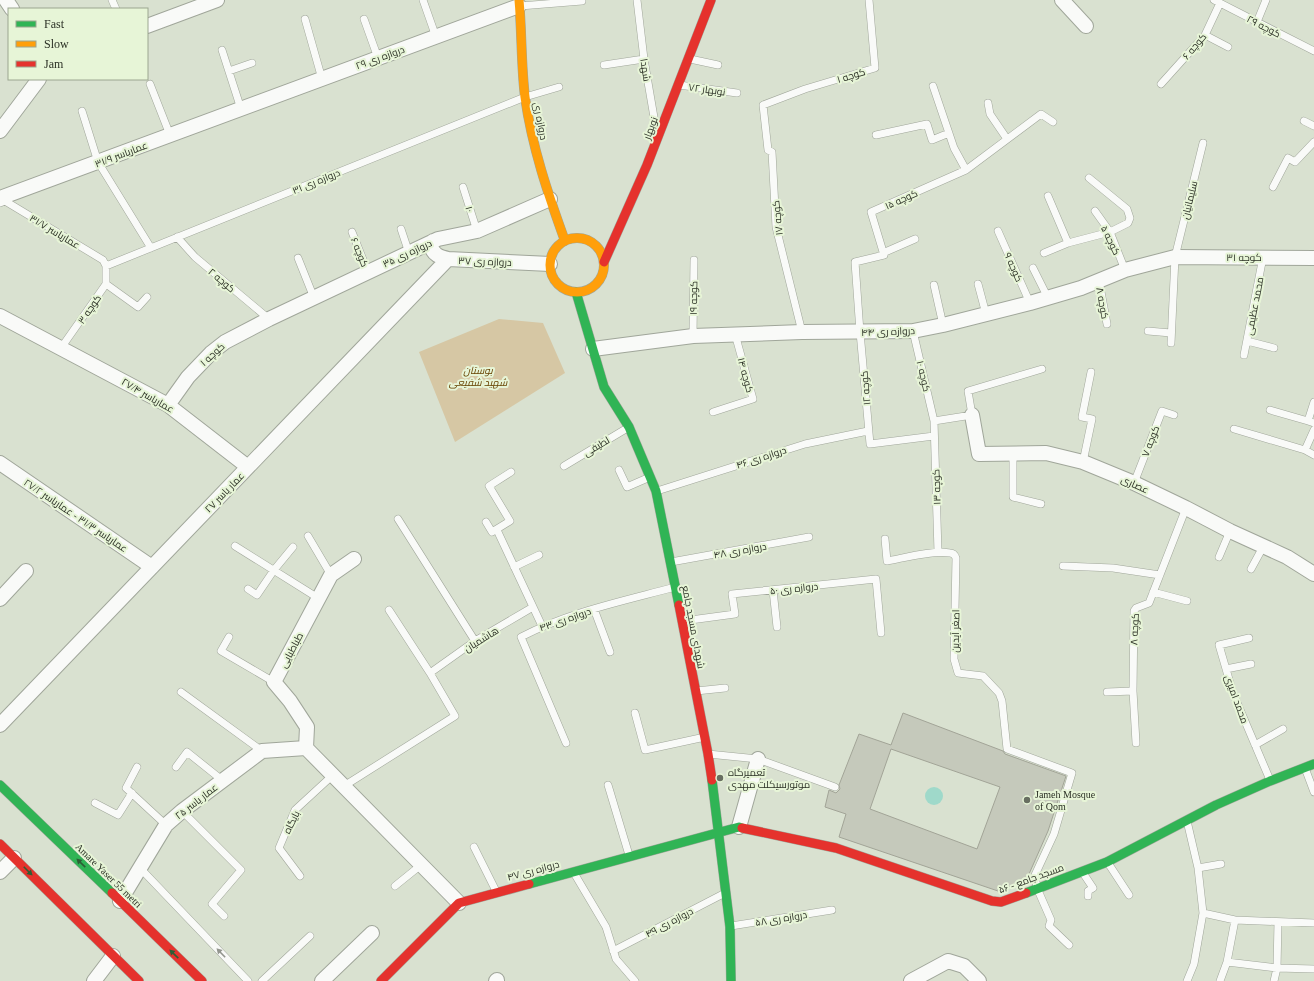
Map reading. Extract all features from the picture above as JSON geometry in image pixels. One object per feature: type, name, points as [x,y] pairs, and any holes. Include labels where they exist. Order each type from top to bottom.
[{"type":"main road","name":"نوبهار","points":[[604,262],[617,237],[658,140],[711,0]]},
{"type":"main road","name":"دروازه ری","points":[[519,3],[525,97],[533,141],[550,199],[565,241]]},
{"type":"main road","points":[[578,238],[590,241],[599,250],[604,262],[603,273],[597,283],[587,290],[576,292],[566,290],[557,283],[552,274],[550,264],[552,254],[558,246],[565,241],[578,238]]},
{"type":"main road","name":"شهدای مسجد جامع","points":[[576,292],[604,387],[629,427],[656,491],[708,754],[730,927],[731,981]]},
{"type":"main road","name":"۵۶ - مسجد جامع","points":[[719,832],[739,827],[836,848],[992,901],[1001,902],[1107,862],[1216,804],[1314,764]]},
{"type":"main road","name":"Amare Yaser 55 metri","points":[[0,785],[202,981]]},
{"type":"main road","name":"دروازه ری ۴۷","points":[[381,981],[459,903],[719,832]]},
{"type":"main road","points":[[0,844],[139,981]]},
{"type":"street","points":[[148,26],[217,0]]},
{"type":"street","points":[[1062,0],[1086,26]]},
{"type":"street","name":"دروازه ری ۲۹","points":[[241,109],[436,37],[519,3]]},
{"type":"street","points":[[2,124],[38,80]]},
{"type":"street","name":"عماریاسر ۳۱/۹","points":[[0,198],[241,109]]},
{"type":"street","name":"دروازه ری ۳۵","points":[[269,319],[433,241],[476,230],[550,199]]},
{"type":"street","name":"دروازه ری ۳۷","points":[[433,241],[431,246],[434,253],[439,257],[448,259],[550,264]]},
{"type":"street","name":"دروازه ری ۴۴","points":[[593,349],[692,336],[802,332],[914,331],[943,326],[1048,298],[1081,288],[1125,270],[1174,257]]},
{"type":"street","name":"کوچه ۳۱","points":[[1174,257],[1314,258]]},
{"type":"street","name":"عمار یاسر ۲۷","points":[[0,725],[448,259]]},
{"type":"street","name":"عماریاسر ۲۷/۴","points":[[0,316],[168,405],[248,467]]},
{"type":"street","name":"کوچه ۱","points":[[168,405],[188,377],[211,353],[225,342],[269,319]]},
{"type":"street","name":"عصاری","points":[[972,416],[979,454],[1046,453],[1083,462],[1186,508],[1230,531],[1287,557],[1314,574]]},
{"type":"street","name":"عماریاسر ۳۱/۳ - عماریاسر ۲۷/۲","points":[[0,463],[152,567]]},
{"type":"street","name":"طباطبایی","points":[[274,682],[331,575],[354,559]]},
{"type":"street","points":[[0,599],[26,571]]},
{"type":"street","points":[[274,682],[290,701],[307,728],[306,748],[459,903]]},
{"type":"street","points":[[262,751],[306,748]]},
{"type":"street","name":"عمار یاسر ۲۵","points":[[120,901],[166,825],[222,780],[262,751]]},
{"type":"street","points":[[739,827],[758,759]]},
{"type":"street","points":[[0,872],[14,858]]},
{"type":"street","points":[[322,981],[372,933]]},
{"type":"street","points":[[94,981],[113,956]]},
{"type":"street","points":[[911,981],[948,961],[964,966],[978,981]]},
{"type":"lane","points":[[424,0],[436,37]]},
{"type":"lane","name":"شهدا","points":[[638,0],[644,59],[658,140]]},
{"type":"lane","name":"کوچه ۱","points":[[762,105],[805,89],[875,68],[870,0]]},
{"type":"lane","points":[[1257,22],[1266,0]]},
{"type":"lane","points":[[519,3],[582,1]]},
{"type":"lane","name":"کوچه ۲۹","points":[[1217,2],[1314,52]]},
{"type":"lane","name":"کوچه ۶","points":[[1161,84],[1205,35],[1217,2]]},
{"type":"lane","points":[[305,19],[322,79]]},
{"type":"lane","points":[[364,19],[378,58]]},
{"type":"lane","points":[[1205,35],[1228,47]]},
{"type":"lane","points":[[222,50],[241,109]]},
{"type":"lane","points":[[688,58],[718,65]]},
{"type":"lane","points":[[604,65],[644,59]]},
{"type":"lane","points":[[229,70],[252,63]]},
{"type":"lane","points":[[150,84],[170,135]]},
{"type":"lane","name":"نوبهار ۷۲","points":[[678,85],[737,93]]},
{"type":"lane","points":[[933,86],[954,148],[966,170]]},
{"type":"lane","name":"دروازه ری ۳۱","points":[[106,266],[525,97],[559,87]]},
{"type":"lane","points":[[988,103],[990,114],[1007,139]]},
{"type":"lane","name":"کوچه ۱۷","points":[[762,105],[768,150],[772,152],[776,227],[802,332]]},
{"type":"lane","points":[[82,111],[98,162],[151,248]]},
{"type":"lane","name":"کوچه ۱۵","points":[[884,253],[871,212],[966,170],[1041,114],[1052,122]]},
{"type":"lane","points":[[1304,121],[1314,126]]},
{"type":"lane","points":[[876,134],[927,124],[932,140],[949,133]]},
{"type":"lane","points":[[1273,187],[1288,158],[1295,162],[1314,142]]},
{"type":"lane","name":"سلیمانیان","points":[[1174,257],[1203,143]]},
{"type":"lane","points":[[1044,253],[1068,243],[1110,232],[1128,223],[1130,218],[1127,210],[1089,178]]},
{"type":"lane","name":"۱۰","points":[[463,187],[476,230]]},
{"type":"lane","points":[[1048,196],[1068,243]]},
{"type":"lane","name":"عماریاسر ۳۱/۷","points":[[0,203],[5,201],[104,260],[106,266]]},
{"type":"lane","name":"کوچه ۵","points":[[1095,211],[1110,232],[1125,270]]},
{"type":"lane","points":[[401,229],[409,253]]},
{"type":"lane","name":"کوچه ۶","points":[[352,232],[368,272]]},
{"type":"lane","name":"کوچه ۹","points":[[998,232],[1030,303]]},
{"type":"lane","name":"کوچه ۲","points":[[177,237],[195,257],[269,319]]},
{"type":"lane","points":[[860,332],[855,262],[884,256],[884,253],[915,239]]},
{"type":"lane","points":[[1171,344],[1174,257]]},
{"type":"lane","name":"محمد عظیمی","points":[[1244,355],[1263,257]]},
{"type":"lane","points":[[298,258],[314,298]]},
{"type":"lane","name":"کوچه ۱۹","points":[[692,336],[694,260]]},
{"type":"lane","name":"کوچه ۳","points":[[61,348],[106,284],[106,266]]},
{"type":"lane","points":[[1033,268],[1048,298]]},
{"type":"lane","name":"کوچه ۸","points":[[1099,281],[1107,324]]},
{"type":"lane","points":[[106,284],[138,307],[147,297]]},
{"type":"lane","points":[[978,284],[986,314]]},
{"type":"lane","points":[[934,285],[943,326]]},
{"type":"lane","name":"کوچه ۱۰","points":[[914,331],[934,421]]},
{"type":"lane","points":[[1148,331],[1172,333]]},
{"type":"lane","name":"کوچه ۱۲","points":[[860,332],[870,444],[934,436]]},
{"type":"lane","name":"کوچه ۱۴","points":[[713,412],[752,399],[735,334]]},
{"type":"lane","points":[[1247,342],[1274,348]]},
{"type":"lane","points":[[934,421],[972,416],[968,391],[1042,369]]},
{"type":"lane","points":[[1083,462],[1092,419],[1082,416],[1090,372]]},
{"type":"lane","points":[[1270,410],[1311,422],[1314,402]]},
{"type":"lane","name":"کوچه ۷","points":[[1134,484],[1162,411],[1174,415]]},
{"type":"lane","name":"کوچه ۱۳","points":[[934,421],[938,552]]},
{"type":"lane","name":"لطیفی","points":[[564,466],[629,427]]},
{"type":"lane","points":[[1234,429],[1305,450],[1314,455]]},
{"type":"lane","points":[[1305,450],[1314,430]]},
{"type":"lane","name":"دروازه ری ۴۶","points":[[656,491],[805,444],[868,431]]},
{"type":"lane","points":[[1013,454],[1013,497],[1041,504]]},
{"type":"lane","points":[[619,470],[626,487],[651,477]]},
{"type":"lane","points":[[486,522],[492,532],[510,521],[489,486],[512,472]]},
{"type":"lane","name":"کوچه ۸","points":[[1136,742],[1132,691],[1134,611],[1136,608],[1149,603],[1186,508]]},
{"type":"lane","points":[[398,519],[475,641]]},
{"type":"lane","points":[[497,530],[542,626]]},
{"type":"lane","points":[[1219,558],[1230,531]]},
{"type":"lane","points":[[308,536],[331,575]]},
{"type":"lane","name":"دروازه ری ۴۸","points":[[671,562],[809,537]]},
{"type":"lane","name":"اصغر آیدین","points":[[885,539],[887,561],[938,552],[951,552],[956,558],[954,659],[958,673],[983,676],[999,693],[1002,701],[1008,749],[1072,773],[1054,834],[1035,875],[1037,888]]},
{"type":"lane","points":[[235,546],[318,598]]},
{"type":"lane","points":[[248,589],[257,595],[274,570],[293,547]]},
{"type":"lane","points":[[1251,569],[1263,547]]},
{"type":"lane","points":[[514,567],[540,555]]},
{"type":"lane","points":[[1063,566],[1113,568],[1160,574]]},
{"type":"lane","name":"دروازه ری ۵۰","points":[[681,621],[735,614],[732,594],[876,579],[881,633]]},
{"type":"lane","name":"دروازه ری ۴۳","points":[[566,743],[521,637],[542,626],[594,609],[676,587]]},
{"type":"lane","points":[[773,590],[777,627]]},
{"type":"lane","points":[[1154,592],[1187,601]]},
{"type":"lane","name":"هاشمیان","points":[[430,673],[475,641],[533,607]]},
{"type":"lane","points":[[594,609],[610,652]]},
{"type":"lane","points":[[344,786],[455,716],[430,673],[389,610]]},
{"type":"lane","points":[[229,637],[221,651],[274,682]]},
{"type":"lane","name":"محمد امیری","points":[[1249,638],[1219,645],[1233,693],[1270,781]]},
{"type":"lane","points":[[1226,669],[1251,664]]},
{"type":"lane","points":[[696,691],[725,688]]},
{"type":"lane","points":[[1107,692],[1132,691]]},
{"type":"lane","points":[[181,692],[262,751]]},
{"type":"lane","points":[[635,713],[645,750],[705,737]]},
{"type":"lane","points":[[1255,745],[1283,730]]},
{"type":"lane","points":[[176,768],[187,752],[222,780]]},
{"type":"lane","points":[[708,754],[758,759],[836,787]]},
{"type":"lane","points":[[137,767],[126,788],[166,825]]},
{"type":"lane","points":[[1304,768],[1314,792]]},
{"type":"lane","name":"بایگاه","points":[[300,876],[279,848],[295,810],[333,775]]},
{"type":"lane","points":[[608,784],[629,857]]},
{"type":"lane","points":[[95,803],[118,815],[132,793]]},
{"type":"lane","points":[[182,811],[241,870],[212,904],[224,916]]},
{"type":"lane","points":[[1187,820],[1198,868],[1203,914],[1194,964],[1187,981]]},
{"type":"lane","points":[[474,847],[496,892]]},
{"type":"lane","points":[[1107,862],[1129,895]]},
{"type":"lane","points":[[1198,868],[1221,864]]},
{"type":"lane","points":[[396,886],[421,865]]},
{"type":"lane","points":[[140,868],[248,981]]},
{"type":"lane","points":[[572,871],[606,927],[616,959],[635,981]]},
{"type":"lane","points":[[1082,871],[1093,888],[1088,891],[1088,896]]},
{"type":"lane","points":[[1037,888],[1051,920],[1049,926],[1068,945]]},
{"type":"lane","name":"دروازه ری ۴۹","points":[[614,951],[725,892]]},
{"type":"lane","name":"دروازه ری ۵۸","points":[[730,927],[832,910]]},
{"type":"lane","points":[[1203,914],[1235,920],[1314,923]]},
{"type":"lane","points":[[1220,981],[1227,962],[1235,920]]},
{"type":"lane","points":[[1274,981],[1277,968],[1278,922]]},
{"type":"lane","points":[[262,981],[310,936]]},
{"type":"lane","points":[[1227,962],[1277,968],[1314,970]]},
{"type":"green space","name":"بوستان شهید شفیعی","points":[[499,319],[543,323],[565,373],[455,442],[419,352]]},
{"type":"water","points":[[934,787],[940,790],[943,796],[940,802],[934,805],[928,802],[925,796],[928,790]]},
{"type":"building","name":"Jameh Mosque of Qom","points":[[903,713],[1003,751],[1005,754],[1066,776],[1048,831],[1027,880],[998,891],[839,837],[846,814],[825,807],[829,790],[836,793],[840,789],[839,785],[859,734],[891,745]],"holes":[[[891,749],[1000,787],[977,849],[870,809]]]},
{"type":"traffic: fast","points":[[576,292],[604,387],[629,427],[656,491],[679,605]]},
{"type":"traffic: fast","points":[[1026,893],[1107,862],[1216,805],[1270,781],[1314,764]]},
{"type":"traffic: fast","points":[[712,780],[730,927],[731,981]]},
{"type":"traffic: fast","points":[[0,785],[112,893]]},
{"type":"traffic: fast","points":[[529,884],[739,827],[742,828]]},
{"type":"traffic: slow","points":[[519,0],[524,85],[528,116],[541,170],[565,241]]},
{"type":"traffic: slow","points":[[577,238],[587,240],[596,246],[602,255],[604,265],[602,275],[596,284],[587,290],[577,292],[567,290],[558,284],[552,275],[550,265],[552,255],[558,246],[567,240],[577,238]]},
{"type":"traffic: jam","points":[[604,262],[647,165],[711,0]]},
{"type":"traffic: jam","points":[[679,605],[712,780]]},
{"type":"traffic: jam","points":[[742,828],[836,848],[992,901],[1001,902],[1026,893]]},
{"type":"traffic: jam","points":[[0,844],[139,981]]},
{"type":"traffic: jam","points":[[381,981],[459,903],[529,884]]},
{"type":"traffic: jam","points":[[112,893],[202,981]]},
{"type":"place","name":"تعمیرگاه موتورسیکلت مهدی","points":[[720,778]]},
{"type":"place","name":"Jameh Mosque of Qom","points":[[1027,800]]}]
